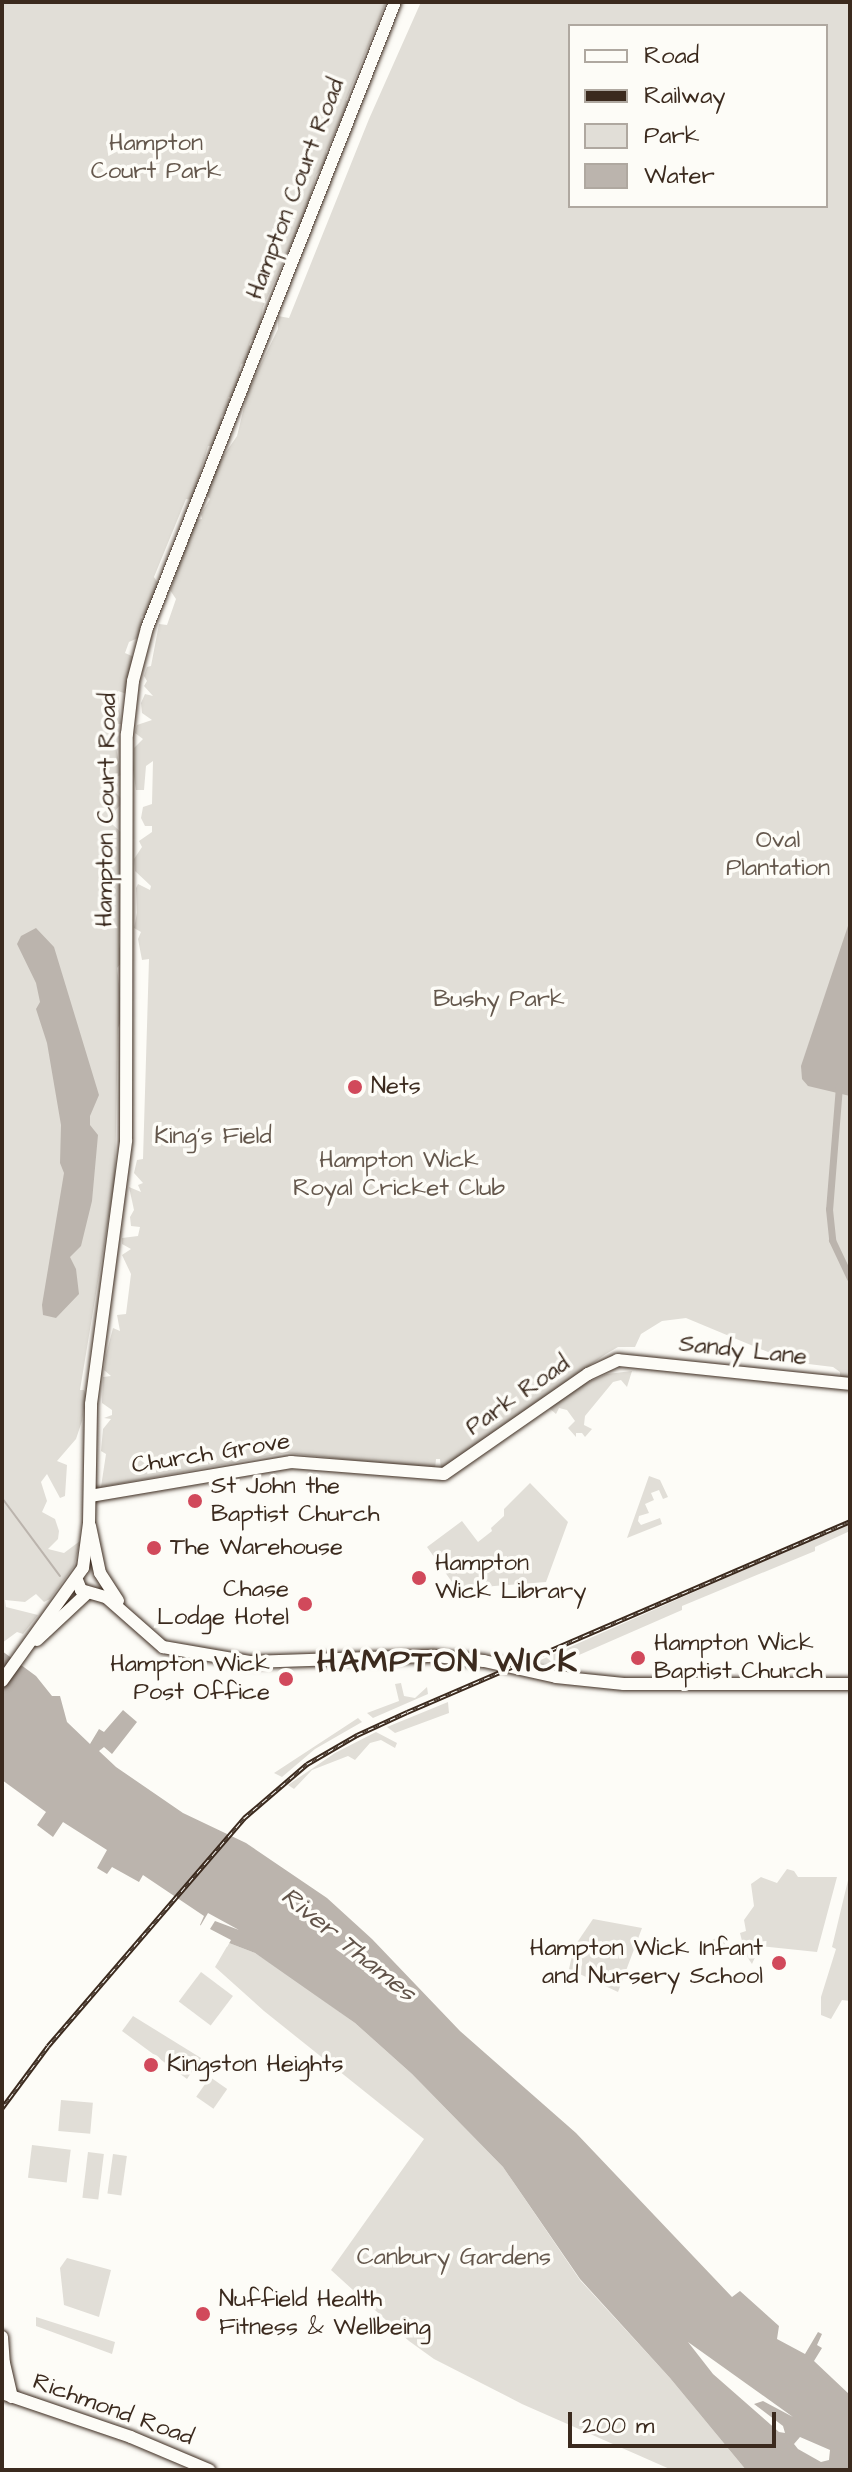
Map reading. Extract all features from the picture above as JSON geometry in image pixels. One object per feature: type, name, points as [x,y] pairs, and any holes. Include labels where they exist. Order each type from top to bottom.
[{"type":"main road","name":"Hampton Court Road","points":[[80,1576],[89,1523],[96,1359],[126,1140],[127,734],[133,681],[147,628],[395,2]]},
{"type":"main road","name":"Sandy Lane","points":[[631,1360],[850,1384]]},
{"type":"main road","name":"Park Road","points":[[434,1474],[457,1467],[602,1365],[631,1360]]},
{"type":"main road","name":"Church Grove","points":[[90,1496],[291,1462],[434,1474]]},
{"type":"main road","name":"Hampton Court Road","points":[[89,1523],[102,1576],[124,1613]]},
{"type":"main road","points":[[2,1681],[47,1625],[80,1576],[92,1569],[102,1576],[91,1593],[47,1625]]},
{"type":"main road","points":[[80,1576],[91,1593],[106,1597],[140,1630],[168,1649],[245,1662],[297,1663],[421,1655],[484,1661],[556,1677],[643,1685],[850,1684]]},
{"type":"main road","points":[[2,2337],[7,2395]]},
{"type":"main road","name":"Richmond Road","points":[[7,2395],[131,2437],[209,2470]]},
{"type":"green space","name":"Hampton Court Park","points":[[2,2],[386,2],[346,100],[349,102],[326,152],[328,160],[316,175],[306,212],[263,307],[258,339],[251,340],[249,345],[254,349],[249,363],[241,364],[239,371],[244,377],[236,398],[228,397],[232,403],[221,417],[225,425],[216,446],[208,446],[192,500],[186,499],[154,577],[159,585],[147,614],[141,617],[145,624],[140,637],[129,642],[125,653],[134,657],[127,694],[118,691],[121,724],[115,724],[114,735],[121,775],[113,778],[113,790],[124,801],[113,813],[113,825],[123,834],[119,942],[122,962],[117,968],[123,1016],[118,1028],[115,1179],[80,1390],[84,1390],[86,1395],[82,1421],[76,1439],[57,1461],[67,1465],[65,1496],[60,1498],[47,1474],[41,1482],[47,1501],[42,1512],[55,1519],[59,1531],[58,1539],[48,1549],[64,1553],[80,1541],[74,1566],[50,1599],[44,1602],[36,1594],[25,1602],[5,1600],[6,1607],[38,1615],[23,1634],[17,1632],[2,1643]]},
{"type":"green space","name":"Bushy Park","points":[[421,2],[850,2],[850,1379],[840,1376],[840,1372],[833,1367],[792,1362],[686,1318],[662,1321],[641,1334],[635,1347],[618,1347],[606,1354],[441,1469],[440,1459],[436,1459],[435,1469],[287,1453],[101,1487],[106,1454],[101,1451],[103,1429],[111,1419],[104,1418],[112,1415],[112,1410],[102,1403],[103,1377],[111,1376],[104,1370],[106,1355],[113,1328],[120,1331],[117,1315],[126,1314],[131,1274],[122,1255],[131,1249],[122,1244],[122,1238],[138,1236],[140,1227],[131,1226],[130,1217],[134,1210],[129,1187],[141,1192],[138,1185],[143,1183],[134,1173],[137,1160],[143,1159],[149,959],[142,960],[138,939],[141,932],[134,928],[136,888],[138,884],[150,890],[151,886],[135,871],[134,859],[142,847],[139,841],[152,832],[152,826],[145,826],[141,818],[143,807],[152,804],[153,761],[146,766],[144,790],[136,790],[133,770],[134,748],[143,739],[135,733],[137,725],[152,720],[142,713],[141,703],[145,694],[153,696],[144,686],[147,681],[144,676],[147,667],[151,666],[159,624],[167,625],[176,599],[170,590],[196,520],[202,519],[201,514],[210,499],[206,495],[220,461],[237,436],[248,391],[278,329],[278,316],[289,318],[369,119]]},
{"type":"green space","points":[[632,1371],[627,1387],[621,1380],[613,1382],[585,1416],[584,1425],[592,1429],[585,1437],[582,1433],[576,1433],[576,1437],[568,1428],[575,1421],[567,1410],[559,1408],[556,1414],[548,1407],[584,1384],[607,1374]]},
{"type":"green space","points":[[649,1476],[660,1480],[668,1497],[663,1499],[659,1490],[651,1493],[654,1500],[645,1504],[649,1513],[639,1516],[638,1521],[641,1525],[660,1518],[662,1524],[627,1538]]},
{"type":"green space","points":[[530,1483],[568,1522],[546,1582],[457,1589],[427,1547],[462,1521],[478,1542],[492,1531],[491,1528],[504,1516],[504,1509]]},
{"type":"green space","points":[[850,1523],[850,1531],[815,1547],[815,1551],[682,1606],[682,1610],[579,1655],[571,1652],[549,1668],[527,1666]]},
{"type":"green space","points":[[401,1683],[404,1696],[415,1698],[427,1687],[428,1694],[373,1718],[367,1713],[399,1701],[395,1684]]},
{"type":"green space","points":[[448,1702],[449,1713],[395,1733],[387,1727]]},
{"type":"green space","points":[[358,1718],[362,1722],[315,1749],[282,1777],[274,1773]]},
{"type":"green space","points":[[376,1732],[397,1743],[395,1748],[381,1740],[370,1743],[355,1760],[348,1756],[312,1770],[294,1789],[288,1785],[335,1753]]},
{"type":"green space","points":[[787,1869],[794,1871],[798,1877],[837,1877],[817,1952],[760,1946],[752,1964],[744,1952],[709,1942],[716,1938],[734,1946],[742,1941],[740,1933],[746,1931],[744,1920],[754,1906],[751,1884],[761,1877],[777,1883]]},
{"type":"green space","points":[[850,1872],[850,2001],[842,2000],[831,2019],[821,2015],[821,1997],[836,1949],[832,1947]]},
{"type":"green space","points":[[593,1919],[642,1928],[618,1992],[569,1969],[574,1947]]},
{"type":"green space","name":"Canbury Gardens","points":[[229,1943],[255,1953],[287,1974],[355,2023],[412,2074],[503,2167],[580,2280],[670,2378],[746,2470],[672,2470],[522,2404],[434,2359],[409,2341],[331,2270],[424,2139],[264,2011],[215,1967]]},
{"type":"green space","points":[[201,1972],[233,1996],[211,2026],[179,2002]]},
{"type":"green space","points":[[133,2016],[201,2058],[187,2079],[122,2031]]},
{"type":"green space","points":[[210,2077],[227,2089],[213,2109],[196,2097]]},
{"type":"green space","points":[[61,2100],[93,2103],[90,2134],[58,2131]]},
{"type":"green space","points":[[32,2145],[71,2150],[67,2183],[28,2178]]},
{"type":"green space","points":[[88,2152],[104,2154],[98,2200],[82,2198]]},
{"type":"green space","points":[[113,2154],[127,2156],[121,2196],[107,2194]]},
{"type":"green space","points":[[67,2258],[111,2270],[99,2317],[64,2305],[60,2268]]},
{"type":"green space","points":[[36,2317],[115,2342],[112,2354],[36,2326]]},
{"type":"water","points":[[850,920],[850,1096],[808,1086],[802,1079],[801,1066]]},
{"type":"water","points":[[36,928],[54,947],[99,1095],[90,1116],[90,1125],[98,1135],[92,1201],[81,1246],[70,1257],[76,1269],[79,1294],[56,1318],[43,1315],[42,1305],[64,1173],[60,1163],[61,1125],[47,1043],[36,1009],[40,1002],[36,983],[17,944],[21,936]]},
{"type":"water","name":"River Thames","points":[[2,1651],[36,1676],[52,1696],[60,1696],[67,1722],[90,1744],[99,1729],[104,1732],[123,1710],[137,1722],[112,1754],[104,1747],[99,1751],[116,1767],[183,1813],[246,1843],[327,1898],[372,1939],[460,2031],[576,2133],[732,2297],[740,2291],[779,2326],[777,2339],[805,2354],[818,2332],[822,2334],[817,2345],[822,2348],[814,2361],[850,2395],[850,2470],[746,2470],[670,2378],[580,2279],[503,2167],[412,2074],[355,2023],[255,1953],[229,1943],[200,1925],[204,1916],[143,1875],[139,1882],[112,1867],[107,1874],[97,1868],[107,1850],[63,1822],[53,1837],[37,1825],[46,1812],[2,1780]],"holes":[[[688,2342],[793,2417],[763,2401],[754,2404],[783,2426],[785,2433],[779,2432],[713,2374]],[[800,2437],[830,2450],[829,2460],[821,2462],[798,2449],[794,2444]]]},
{"type":"pier","points":[[208,1913],[239,1930],[215,1921],[210,1929],[231,1940],[227,1947],[198,1930]]},
{"type":"waterway","points":[[839,1086],[829,1209],[832,1240],[850,1278]]},
{"type":"waterway","points":[[2,1498],[60,1576]]},
{"type":"railway","points":[[2,2108],[48,2046],[244,1818],[307,1764],[357,1735],[407,1712],[850,1521]]},
{"type":"place","name":"Nets","points":[[355,1087]]},
{"type":"place","name":"St John the Baptist Church","points":[[195,1501]]},
{"type":"place","name":"The Warehouse","points":[[154,1548]]},
{"type":"place","name":"Hampton Wick Library","points":[[419,1578]]},
{"type":"place","name":"Chase Lodge Hotel","points":[[305,1604]]},
{"type":"place","name":"Hampton Wick Baptist Church","points":[[638,1658]]},
{"type":"place","name":"Hampton Wick Post Office","points":[[286,1679]]},
{"type":"place","name":"Hampton Wick Infant and Nursery School","points":[[779,1963]]},
{"type":"place","name":"Kingston Heights","points":[[151,2065]]},
{"type":"place","name":"Nuffield Health Fitness & Wellbeing","points":[[203,2314]]},
{"type":"district","name":"HAMPTON WICK","points":[[448,1662]]},
{"type":"park label","name":"Oval Plantation","points":[[778,855]]},
{"type":"park label","name":"King's Field","points":[[213,1137]]},
{"type":"park label","name":"Hampton Wick Royal Cricket Club","points":[[399,1175]]}]
